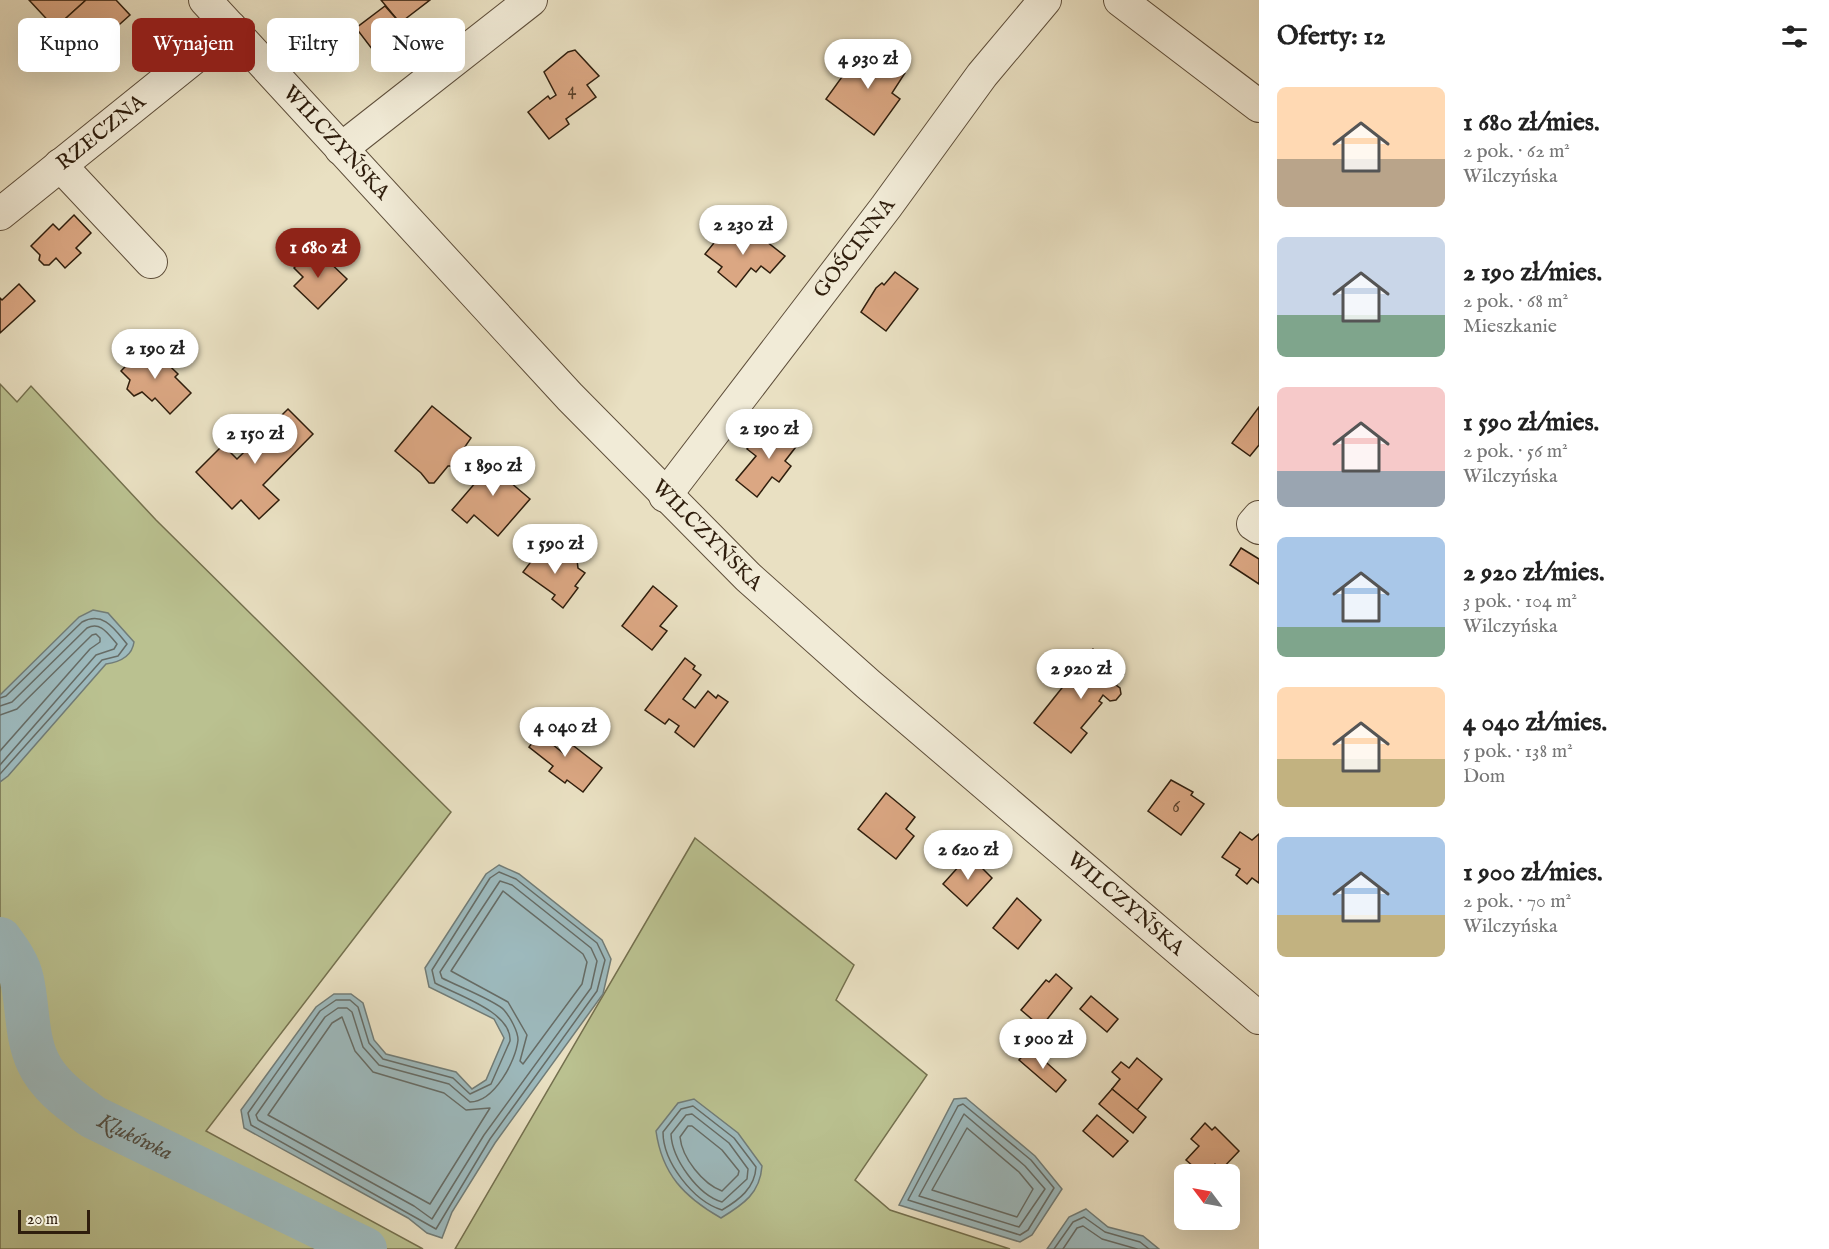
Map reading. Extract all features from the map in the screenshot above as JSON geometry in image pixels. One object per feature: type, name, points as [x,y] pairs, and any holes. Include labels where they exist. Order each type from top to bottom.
[{"type":"street","name":"WILCZYŃSKA","points":[[205,0],[222,18]]},
{"type":"street","points":[[341,149],[531,0]]},
{"type":"street","name":"GOŚCINNA","points":[[665,496],[886,207],[982,75],[1045,0]]},
{"type":"street","points":[[1120,0],[1259,106]]},
{"type":"street","name":"WILCZYŃSKA","points":[[255,54],[665,496],[748,577],[868,684],[1259,1018]]},
{"type":"street","name":"RZECZNA","points":[[0,214],[176,72]]},
{"type":"street","points":[[60,165],[151,262]]},
{"type":"street","points":[[1259,517],[1254,524],[1259,528]]},
{"type":"green space","points":[[0,384],[17,402],[31,386],[156,520],[451,812],[206,1131],[423,1249],[0,1249]]},
{"type":"green space","points":[[695,838],[854,965],[836,1000],[927,1075],[855,1180],[890,1210],[1010,1249],[455,1249]]},
{"type":"water","points":[[93,610],[108,613],[134,642],[131,651],[120,660],[106,664],[8,776],[0,782],[0,695],[79,617]]},
{"type":"water","points":[[499,865],[519,874],[602,940],[611,959],[603,994],[495,1143],[452,1212],[442,1238],[427,1233],[408,1218],[244,1128],[241,1110],[316,1007],[334,994],[351,994],[363,1003],[374,1040],[386,1054],[456,1072],[472,1089],[486,1080],[504,1038],[494,1019],[429,987],[425,968],[486,874]]},
{"type":"water","points":[[966,1098],[1035,1156],[1062,1189],[1032,1235],[1020,1242],[899,1205],[954,1099]]},
{"type":"water","points":[[694,1099],[738,1133],[762,1166],[754,1191],[737,1208],[721,1218],[696,1202],[677,1183],[663,1160],[659,1146],[656,1131],[678,1103]]},
{"type":"water","points":[[1086,1209],[1108,1227],[1143,1236],[1159,1249],[1047,1249],[1069,1217]]},
{"type":"building","points":[[29,0],[86,0],[66,18],[46,18]]},
{"type":"building","points":[[86,0],[116,0],[130,15],[120,24],[120,18],[66,18]]},
{"type":"building","points":[[381,0],[430,0],[407,18],[396,18]]},
{"type":"building","points":[[385,6],[396,18],[371,18],[371,48],[359,32],[359,26]]},
{"type":"building","points":[[865,45],[905,73],[892,93],[900,99],[874,135],[826,99]]},
{"type":"building","points":[[575,50],[599,76],[587,85],[596,97],[566,119],[569,124],[549,139],[528,112],[548,96],[550,99],[556,95],[544,72],[568,52]]},
{"type":"building","points":[[74,215],[91,233],[76,248],[81,253],[65,268],[56,258],[49,265],[44,265],[39,260],[40,255],[31,246],[53,224],[59,230]]},
{"type":"building","points":[[726,228],[740,238],[736,242],[745,249],[757,234],[785,256],[770,273],[761,266],[756,272],[751,268],[736,287],[718,272],[722,267],[705,254]]},
{"type":"building","points":[[309,252],[319,261],[323,256],[347,279],[318,309],[294,286],[303,277],[294,268]]},
{"type":"building","points":[[895,272],[918,289],[886,331],[861,312],[876,288],[882,283],[884,285]]},
{"type":"building","points":[[19,284],[35,301],[0,333],[0,298],[2,300]]},
{"type":"building","points":[[147,344],[178,374],[175,377],[191,393],[170,414],[155,398],[152,401],[142,392],[134,396],[127,389],[130,380],[121,371]]},
{"type":"building","points":[[432,406],[471,438],[452,466],[448,466],[434,483],[429,483],[395,451]]},
{"type":"building","points":[[1259,407],[1259,445],[1250,456],[1232,443]]},
{"type":"building","points":[[288,409],[313,434],[263,485],[279,500],[259,519],[241,500],[232,509],[196,472],[223,445],[237,459]]},
{"type":"building","points":[[782,423],[802,439],[785,461],[791,466],[779,482],[772,477],[757,497],[736,480],[756,456],[747,449],[756,438],[764,445]]},
{"type":"building","points":[[500,454],[519,471],[510,482],[530,499],[498,536],[474,515],[467,523],[452,510]]},
{"type":"building","points":[[543,546],[559,558],[561,555],[569,562],[577,560],[578,568],[585,573],[575,586],[578,588],[563,608],[552,599],[555,595],[523,572]]},
{"type":"building","points":[[1241,548],[1259,559],[1259,584],[1230,565]]},
{"type":"building","points":[[653,586],[677,606],[660,626],[667,631],[652,650],[622,626]]},
{"type":"building","points":[[1093,649],[1101,655],[1109,654],[1115,660],[1117,668],[1124,674],[1116,685],[1120,688],[1121,694],[1116,700],[1110,701],[1103,695],[1099,701],[1102,703],[1081,728],[1087,733],[1071,753],[1034,723]]},
{"type":"building","points":[[685,658],[701,675],[683,699],[695,708],[708,691],[716,698],[718,695],[728,702],[694,747],[675,732],[679,726],[669,719],[665,724],[645,710]]},
{"type":"building","points":[[552,717],[565,728],[552,744],[563,753],[570,743],[602,768],[583,792],[567,780],[565,783],[549,771],[553,766],[529,747]]},
{"type":"building","points":[[1171,780],[1193,792],[1191,795],[1204,804],[1181,835],[1148,811]]},
{"type":"building","points":[[886,793],[915,817],[906,829],[914,836],[896,859],[858,829]]},
{"type":"building","points":[[1240,832],[1252,840],[1259,834],[1259,883],[1252,878],[1247,884],[1236,875],[1240,869],[1222,857]]},
{"type":"building","points":[[969,855],[992,878],[967,906],[943,884]]},
{"type":"building","points":[[1017,898],[1041,920],[1018,949],[993,928]]},
{"type":"building","points":[[1056,974],[1072,988],[1041,1027],[1021,1010],[1046,980],[1049,982]]},
{"type":"building","points":[[1091,996],[1118,1019],[1107,1032],[1080,1009]]},
{"type":"building","points":[[1030,1048],[1066,1080],[1056,1092],[1019,1060]]},
{"type":"building","points":[[1137,1058],[1162,1079],[1137,1110],[1112,1089],[1120,1079],[1112,1072],[1121,1062],[1129,1068]]},
{"type":"building","points":[[1112,1089],[1146,1117],[1133,1133],[1099,1104]]},
{"type":"building","points":[[1097,1115],[1128,1141],[1113,1157],[1083,1131]]},
{"type":"building","points":[[1205,1123],[1212,1130],[1215,1127],[1239,1151],[1227,1164],[1191,1164],[1186,1160],[1199,1146],[1191,1139]]},
{"type":"waterway","name":"Klukówka","points":[[0,939],[21,974],[31,1042],[38,1062],[48,1079],[70,1099],[93,1117],[365,1249]]}]
